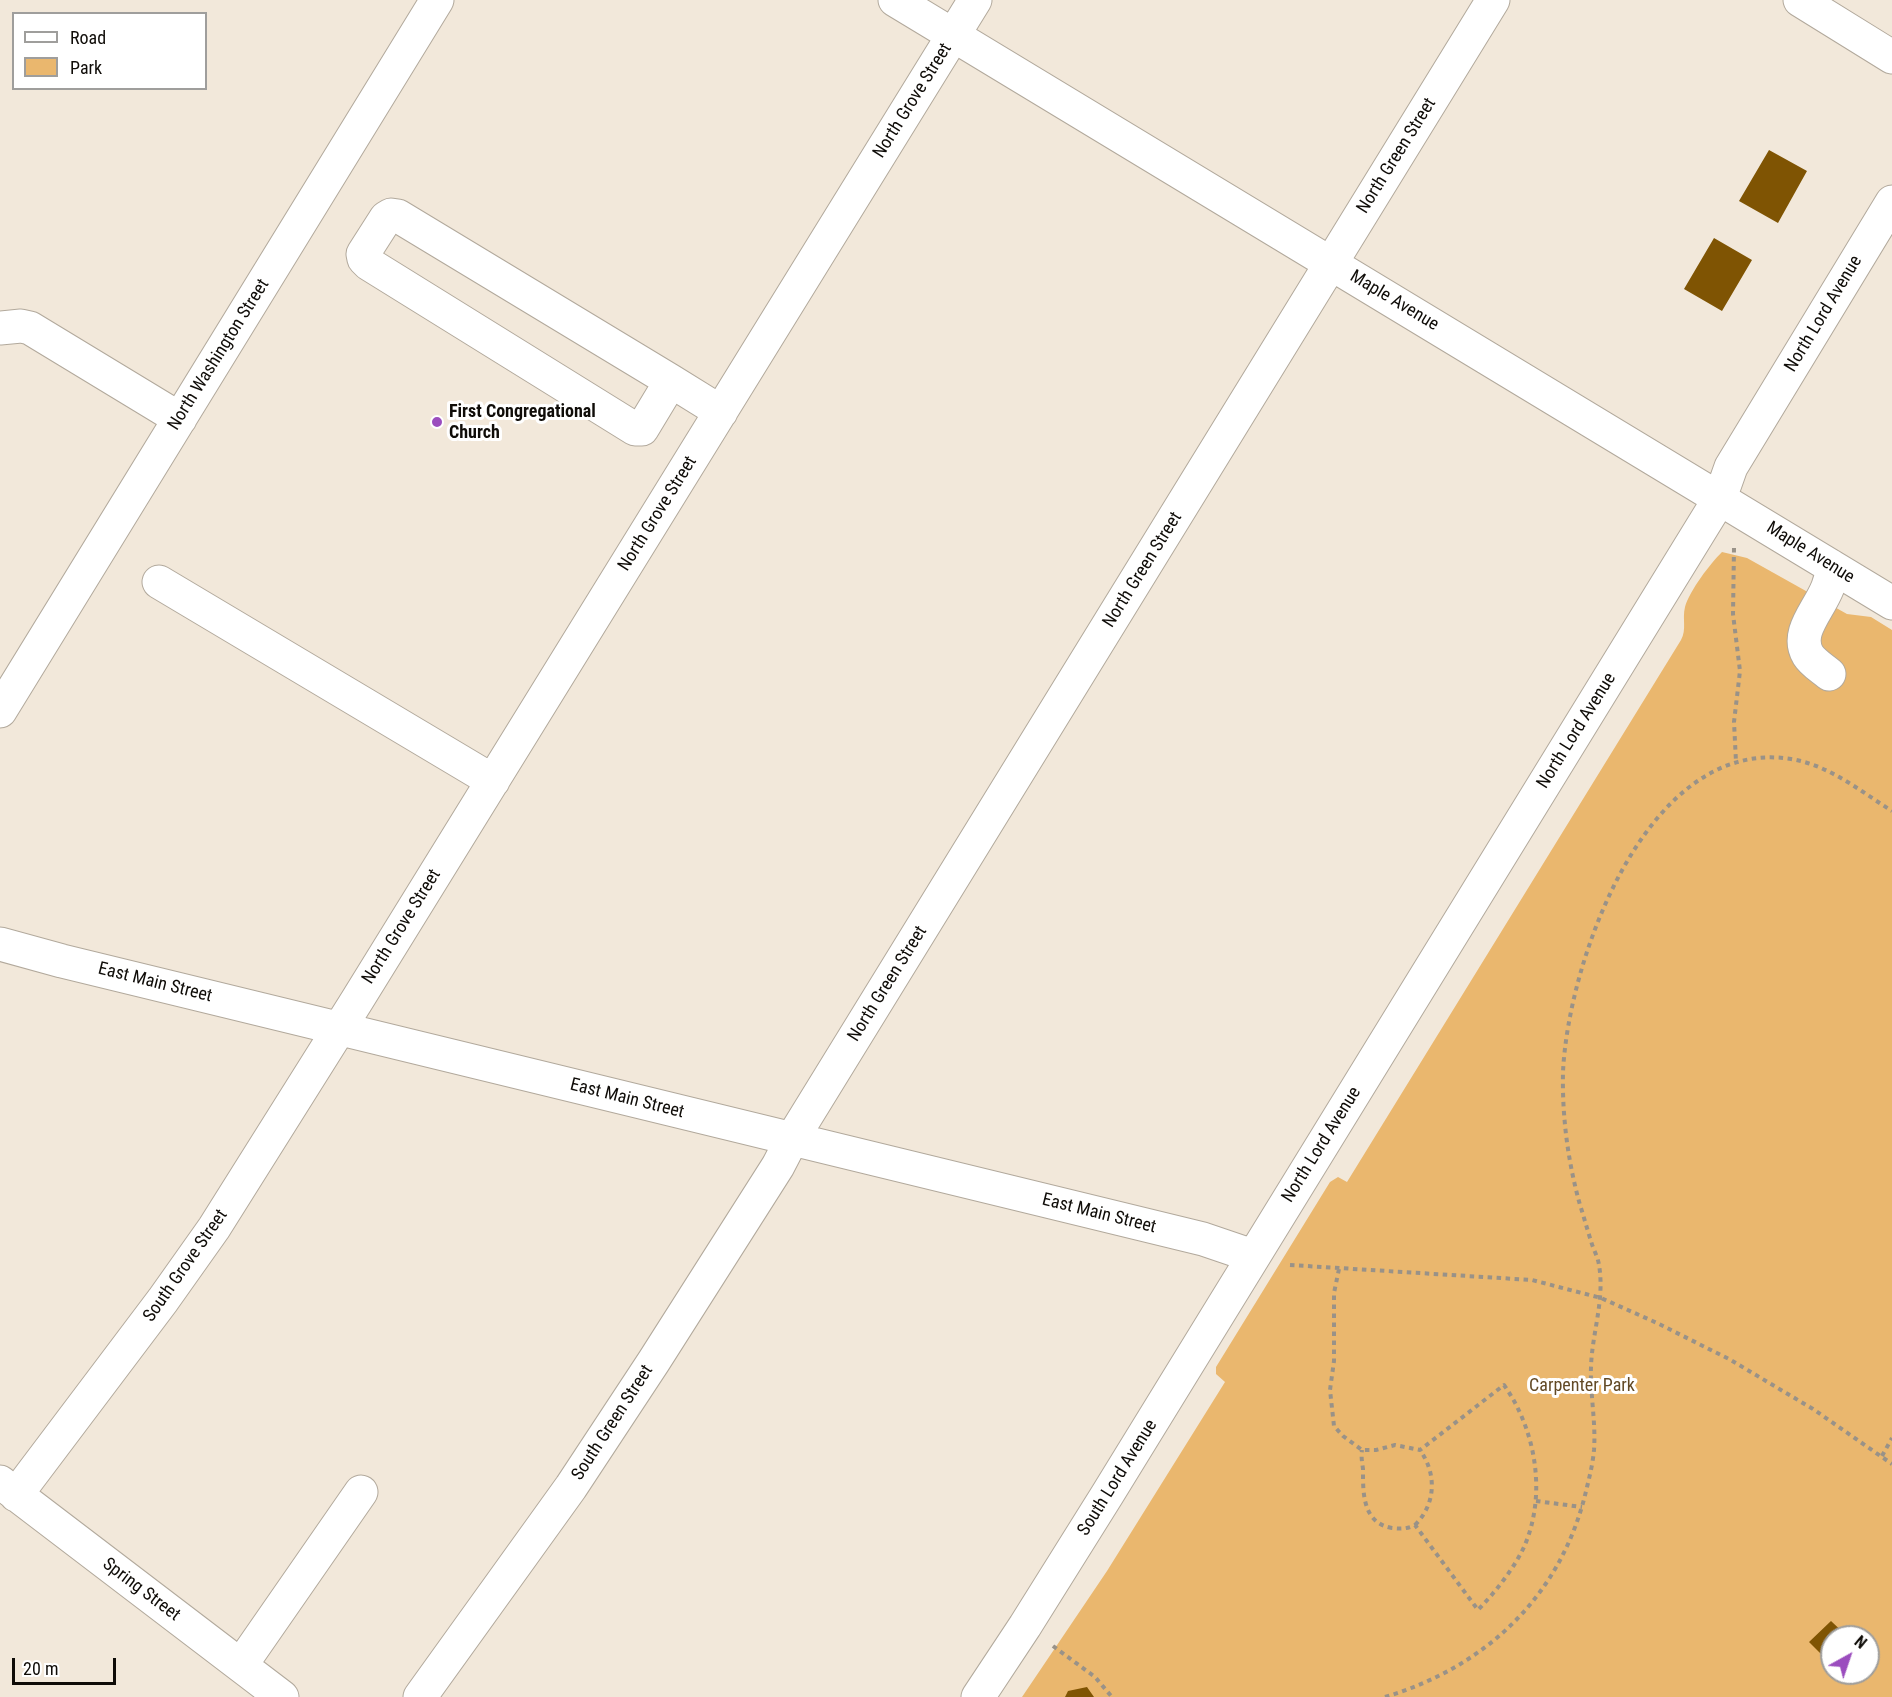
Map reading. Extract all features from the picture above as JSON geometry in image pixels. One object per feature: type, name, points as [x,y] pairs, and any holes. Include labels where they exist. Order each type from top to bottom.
[{"type":"street","name":"North Washington Street","points":[[0,711],[438,0]]},
{"type":"street","name":"Maple Avenue","points":[[895,0],[1892,603]]},
{"type":"street","name":"North Grove Street","points":[[340,1028],[975,0]]},
{"type":"street","name":"North Green Street","points":[[792,1139],[1493,0]]},
{"type":"street","points":[[1800,0],[1892,57]]},
{"type":"street","name":"North Lord Avenue","points":[[1253,1256],[1720,498],[1731,467],[1892,202]]},
{"type":"street","points":[[670,381],[642,429],[635,429],[364,259],[363,254],[386,218],[391,215],[398,216],[670,381],[721,412]]},
{"type":"street","points":[[0,328],[21,326],[30,328],[180,419]]},
{"type":"street","points":[[1830,674],[1808,654],[1804,645],[1804,635],[1830,586],[1831,566]]},
{"type":"street","points":[[159,582],[493,781]]},
{"type":"street","name":"East Main Street","points":[[0,944],[1203,1239],[1253,1256]]},
{"type":"street","name":"South Grove Street","points":[[8,1488],[190,1263],[340,1028]]},
{"type":"street","name":"South Green Street","points":[[420,1697],[571,1487],[778,1166],[792,1139]]},
{"type":"street","name":"South Lord Avenue","points":[[978,1697],[1025,1626],[1253,1256]]},
{"type":"street","name":"Spring Street","points":[[8,1488],[282,1697]]},
{"type":"street","points":[[240,1665],[361,1492]]},
{"type":"path","points":[[1734,548],[1733,614],[1740,671],[1734,722],[1736,762]]},
{"type":"path","points":[[1385,1697],[1429,1682],[1449,1672],[1479,1653],[1519,1618],[1552,1575],[1568,1545],[1582,1508],[1594,1448],[1592,1357],[1601,1298],[1599,1265],[1572,1176],[1565,1124],[1564,1055],[1574,991],[1584,958],[1622,869],[1654,822],[1687,788],[1715,770],[1736,762],[1777,758],[1813,764],[1892,811]]},
{"type":"path","points":[[1253,1256],[1299,1266],[1532,1280],[1601,1298],[1729,1359],[1805,1404],[1892,1464]]},
{"type":"path","points":[[1339,1269],[1334,1293],[1334,1353],[1330,1390],[1332,1419],[1339,1432],[1362,1450],[1376,1450],[1395,1445],[1420,1450],[1504,1385],[1519,1409],[1530,1440],[1536,1501],[1525,1545],[1500,1586],[1478,1610],[1415,1525]]},
{"type":"path","points":[[1882,1456],[1892,1438]]},
{"type":"path","points":[[1362,1450],[1363,1495],[1372,1516],[1378,1522],[1393,1528],[1407,1529],[1415,1525],[1425,1511],[1432,1492],[1429,1467],[1420,1450]]},
{"type":"path","points":[[1536,1501],[1582,1508]]},
{"type":"path","points":[[1025,1626],[1082,1666],[1103,1685],[1112,1697]]},
{"type":"green space","name":"Carpenter Park","points":[[1722,552],[1747,558],[1847,614],[1871,617],[1892,630],[1892,1697],[1022,1697],[1107,1571],[1225,1382],[1216,1374],[1216,1367],[1330,1182],[1338,1177],[1347,1182],[1681,640],[1684,632],[1685,607],[1701,578]]},
{"type":"building","points":[[1769,150],[1807,171],[1778,223],[1739,201]]},
{"type":"building","points":[[1714,238],[1752,260],[1722,311],[1684,289]]},
{"type":"building","points":[[1820,1632],[1820,1653],[1809,1642]]},
{"type":"building","points":[[1087,1687],[1094,1697],[1065,1697],[1068,1691]]},
{"type":"place","name":"First Congregational Church","points":[[437,422]]}]
